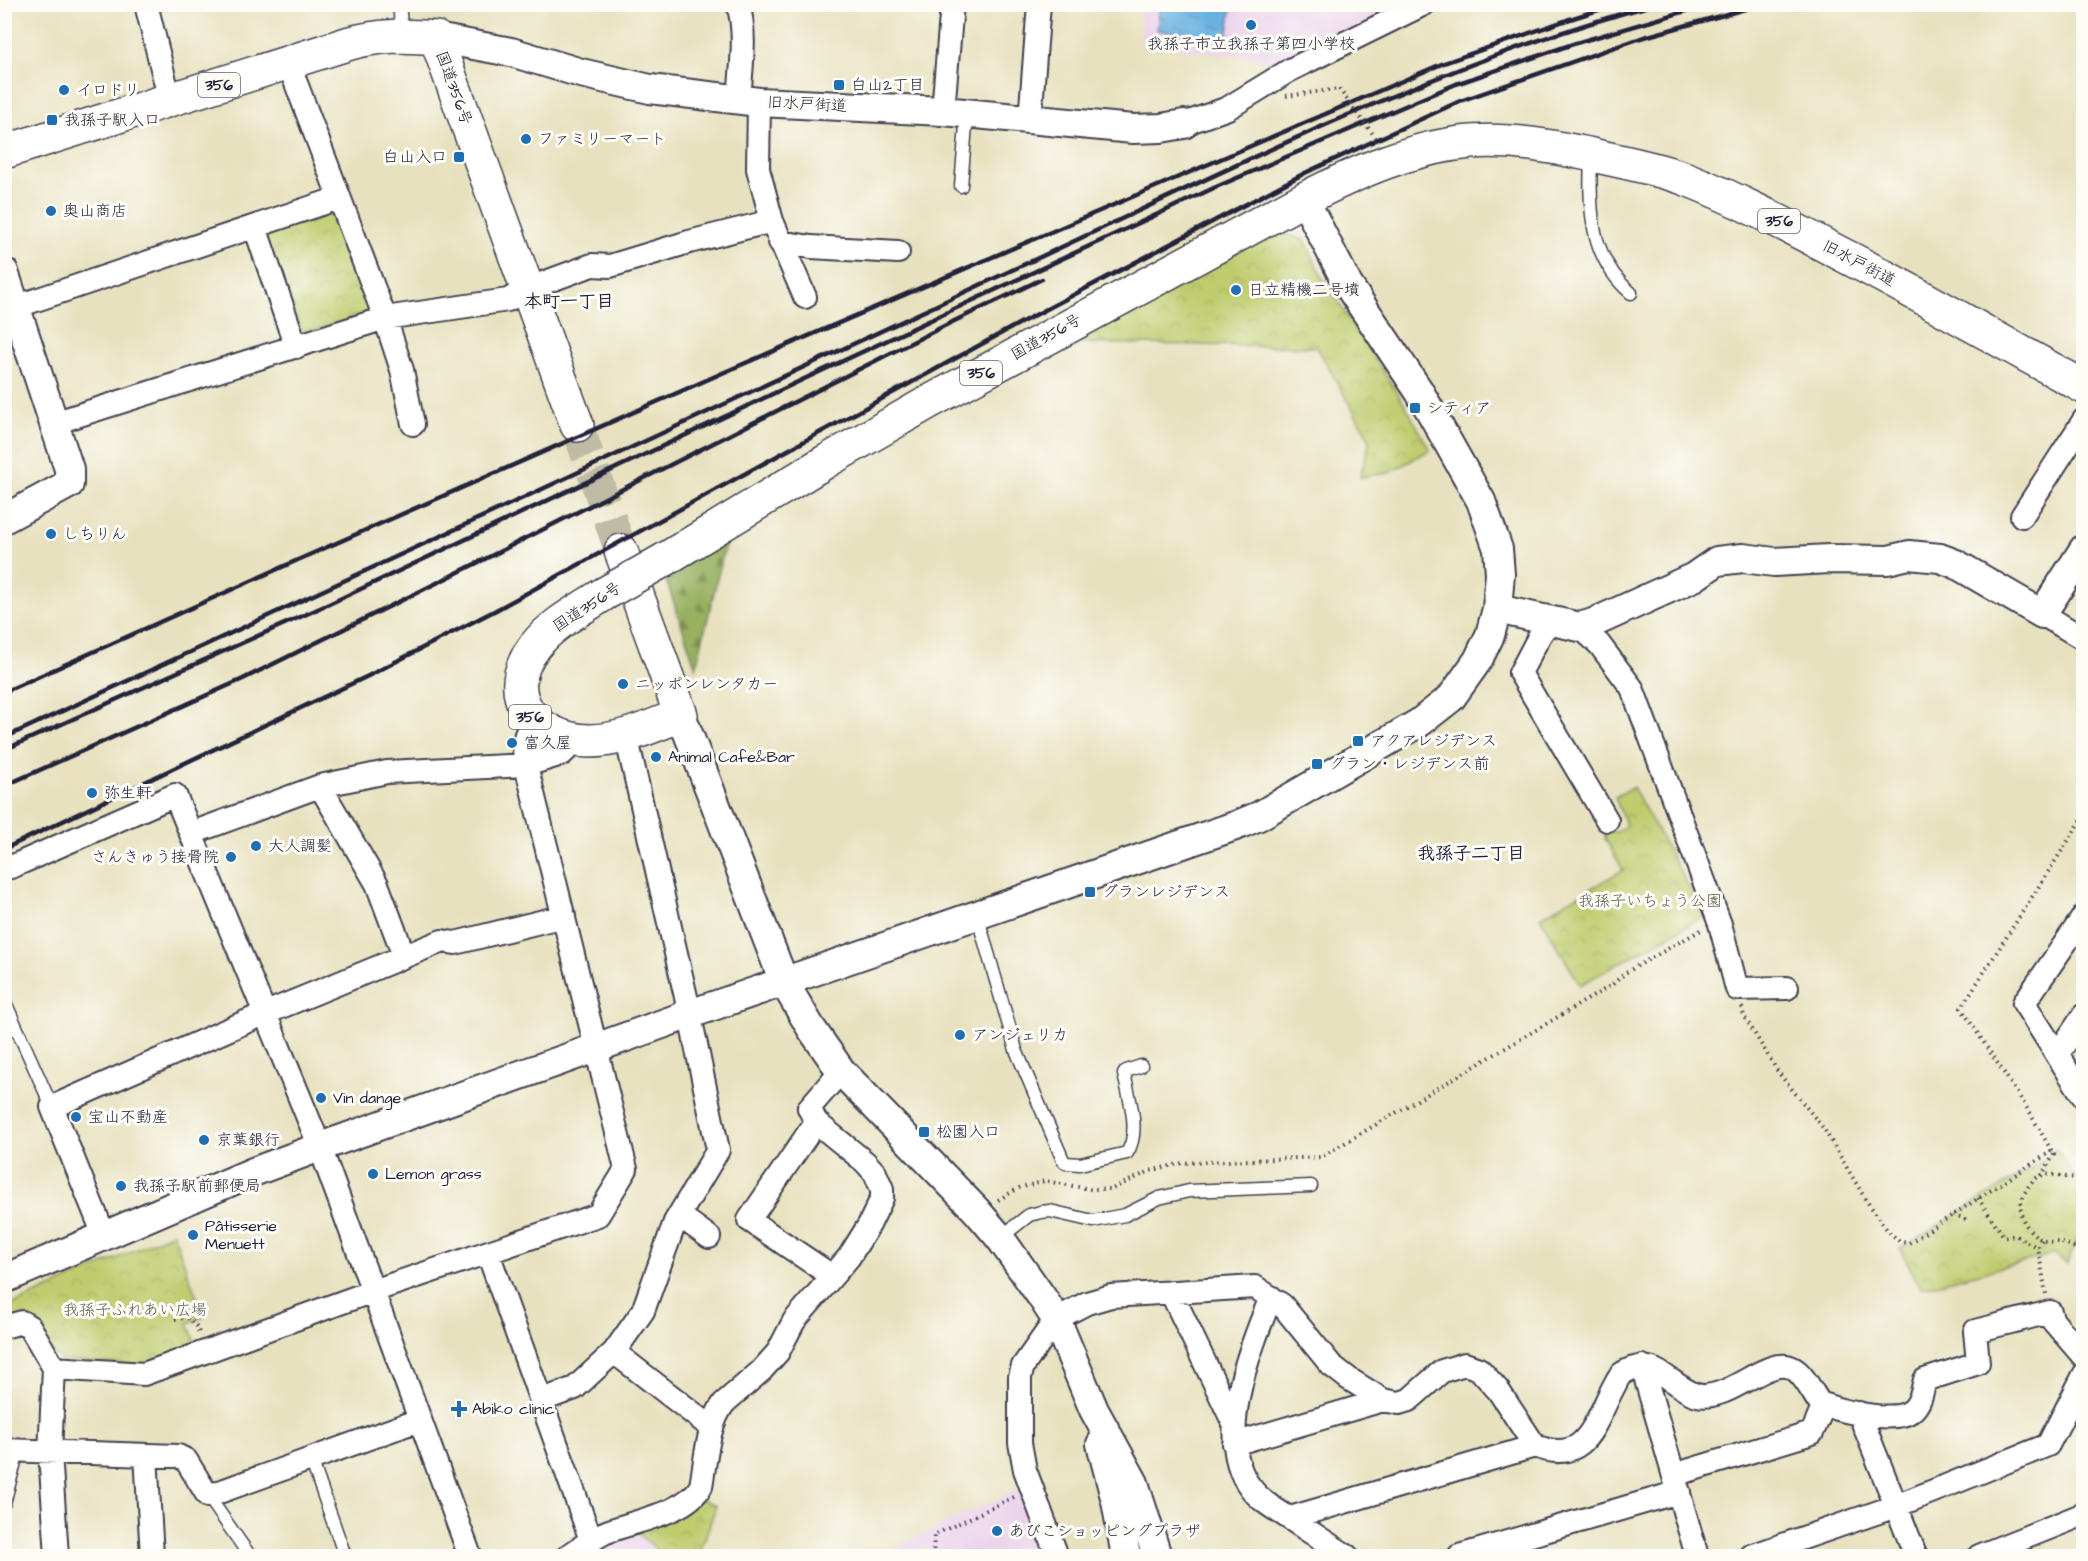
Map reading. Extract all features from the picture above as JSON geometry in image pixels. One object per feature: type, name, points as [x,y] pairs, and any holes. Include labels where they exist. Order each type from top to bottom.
[{"type":"highway","name":"国道356号","points":[[4,152],[376,36],[400,20],[436,38],[577,425]]},
{"type":"highway","name":"旧水戸街道","points":[[1446,145],[1472,142],[1536,145],[1591,154],[1689,180],[1779,222],[1897,283],[2084,387]]},
{"type":"highway","name":"国道356号","points":[[534,721],[521,695],[522,672],[527,658],[550,630],[604,594],[929,402],[1304,198],[1377,165],[1414,152],[1446,145]]},
{"type":"highway","name":"国道356号","points":[[621,551],[681,716]]},
{"type":"highway","name":"356","points":[[534,721],[550,733],[567,739],[602,740],[627,735],[681,716]]},
{"type":"street","points":[[146,4],[170,100]]},
{"type":"street","points":[[738,4],[742,17],[749,101],[758,169],[776,231],[805,297]]},
{"type":"street","points":[[952,4],[955,112]]},
{"type":"street","points":[[1030,120],[1039,4]]},
{"type":"street","points":[[1184,124],[1228,108],[1290,70],[1424,4]]},
{"type":"street","name":"旧水戸街道","points":[[436,38],[512,52],[581,73],[650,89],[749,101],[955,112],[1133,129],[1184,124]]},
{"type":"street","points":[[288,62],[385,318],[402,370],[413,423]]},
{"type":"street","points":[[10,309],[339,198]]},
{"type":"street","points":[[4,1279],[253,1172],[320,1147],[690,1014],[1191,842],[1259,816],[1409,729],[1452,698],[1467,678],[1490,635],[1497,609],[1500,573],[1498,549],[1481,501],[1419,391],[1348,285],[1304,198]]},
{"type":"street","points":[[255,227],[296,347]]},
{"type":"street","points":[[54,423],[385,318],[508,300],[527,289],[592,265],[610,266],[690,242],[776,231],[811,247],[898,252]]},
{"type":"street","points":[[4,272],[10,309],[54,423],[69,469],[69,484],[4,519]]},
{"type":"street","points":[[2022,516],[2084,420]]},
{"type":"street","points":[[2042,614],[2084,549]]},
{"type":"street","points":[[1497,609],[1580,627],[1694,577],[1717,561],[1743,558],[1774,562],[1829,559],[1888,560],[1909,555],[1940,558],[1956,564],[2084,639]]},
{"type":"street","points":[[1549,622],[1520,673],[1607,820]]},
{"type":"street","points":[[1580,627],[1599,644],[1632,688],[1718,920],[1737,989],[1787,988]]},
{"type":"street","points":[[681,716],[784,982],[811,1028],[841,1071],[1000,1238],[1056,1319],[1094,1410],[1134,1483],[1157,1557]]},
{"type":"street","points":[[54,1368],[144,1374],[372,1291],[598,1215],[626,1170],[526,765],[523,747],[526,730],[534,721]]},
{"type":"street","points":[[542,1400],[574,1388],[625,1340],[643,1311],[675,1222],[718,1150],[627,735]]},
{"type":"street","points":[[192,833],[320,786],[387,772],[526,765],[562,754],[578,740]]},
{"type":"street","points":[[320,786],[377,884],[404,956]]},
{"type":"street","points":[[11,867],[175,795],[320,1147],[470,1557]]},
{"type":"street","points":[[104,1235],[52,1107],[266,1013],[442,941],[455,943],[564,916]]},
{"type":"street","points":[[2084,916],[2024,1003],[2084,1096]]},
{"type":"street","points":[[2057,1055],[2084,1015]]},
{"type":"street","points":[[568,1557],[591,1540],[606,1533],[691,1500],[701,1486],[712,1428],[724,1402],[761,1371],[778,1352],[794,1321],[849,1257],[869,1225],[880,1204],[882,1190],[875,1173],[816,1122],[809,1108],[841,1071]]},
{"type":"street","points":[[816,1122],[749,1220],[832,1276]]},
{"type":"street","points":[[675,1222],[687,1221],[709,1237]]},
{"type":"street","points":[[488,1253],[591,1540]]},
{"type":"street","points":[[1057,1557],[1025,1470],[1020,1443],[1020,1377],[1023,1366],[1056,1319],[1087,1303],[1111,1296],[1255,1287],[1282,1305],[1331,1365],[1383,1401]]},
{"type":"street","points":[[1171,1292],[1234,1434]]},
{"type":"street","points":[[1271,1297],[1248,1356],[1234,1434],[1236,1456],[1249,1486],[1264,1501],[1347,1557]]},
{"type":"street","points":[[1290,1518],[1534,1446],[1556,1453],[1576,1447],[1589,1436],[1620,1374],[1641,1366],[1662,1373],[1694,1394],[1707,1397],[1726,1392],[1766,1370],[1786,1366],[1796,1370],[1819,1402],[1824,1405],[1860,1413],[1894,1417],[1909,1413],[1919,1403],[1925,1380],[1978,1363],[1975,1331],[2050,1312],[2053,1320],[2084,1357]]},
{"type":"street","points":[[4,1327],[22,1322],[30,1328],[54,1368],[50,1453],[57,1557]]},
{"type":"street","points":[[614,1352],[712,1428]]},
{"type":"street","points":[[1234,1434],[1383,1401],[1399,1403],[1409,1400],[1442,1371],[1465,1364],[1479,1369],[1498,1390],[1534,1446]]},
{"type":"street","points":[[1641,1366],[1697,1557]]},
{"type":"street","points":[[1751,1557],[1896,1506],[2048,1445],[2084,1375]]},
{"type":"street","points":[[1459,1557],[1676,1484],[1812,1433],[1824,1405]]},
{"type":"street","points":[[1094,1410],[1103,1455],[1116,1501],[1126,1557]]},
{"type":"street","points":[[1860,1413],[1916,1557]]},
{"type":"street","points":[[11,1451],[178,1456],[186,1460],[208,1496],[419,1420]]},
{"type":"street","points":[[146,1455],[152,1557]]},
{"type":"street","points":[[1979,1557],[2084,1514]]},
{"type":"lane","points":[[955,112],[961,186]]},
{"type":"lane","points":[[1591,154],[1590,183],[1594,238],[1609,268],[1631,293]]},
{"type":"lane","points":[[977,915],[1016,1050],[1066,1163],[1080,1164],[1127,1154],[1131,1148],[1133,1122],[1124,1074],[1126,1071],[1142,1066]]},
{"type":"lane","points":[[4,1000],[52,1107]]},
{"type":"lane","points":[[1000,1238],[1029,1215],[1041,1212],[1050,1211],[1093,1221],[1125,1215],[1159,1198],[1189,1191],[1311,1186]]},
{"type":"lane","points":[[4,1503],[11,1451]]},
{"type":"lane","points":[[311,1459],[345,1557]]},
{"type":"lane","points":[[208,1496],[247,1552],[245,1557]]},
{"type":"path","points":[[1293,97],[1339,89],[1378,142]]},
{"type":"path","points":[[998,1200],[1019,1188],[1045,1181],[1090,1189],[1112,1190],[1150,1171],[1182,1163],[1321,1157],[1612,986],[1625,973],[1718,920]]},
{"type":"path","points":[[1737,989],[1744,1016],[1778,1072],[1824,1130],[1866,1200],[1888,1231],[1900,1242],[1910,1242],[2052,1151]]},
{"type":"path","points":[[2084,1175],[2078,1178],[2041,1176],[2028,1186],[2022,1198],[2020,1213],[2025,1223],[2042,1240],[2063,1243],[2084,1253]]},
{"type":"path","points":[[1978,1198],[2004,1237],[2015,1235],[2038,1248]]},
{"type":"path","points":[[1952,1215],[1964,1218],[1968,1222]]},
{"type":"path","points":[[2042,1240],[2038,1248],[2050,1312]]},
{"type":"path","points":[[175,1319],[189,1318],[197,1327],[204,1352]]},
{"type":"path","points":[[933,1557],[934,1535],[1023,1493]]},
{"type":"shaded area","name":"我孫子市立我孫子第四小学校","points":[[1141,5],[1401,5],[1291,60],[1277,62],[1245,56],[1141,45]]},
{"type":"shaded area","name":"あびこショッピングプラザ","points":[[1018,1489],[1048,1556],[878,1556]]},
{"type":"shaded area","points":[[635,1532],[662,1556],[589,1556]]},
{"type":"green space","points":[[327,212],[335,214],[370,305],[366,314],[303,334],[265,239],[269,232]]},
{"type":"green space","points":[[1275,231],[1305,240],[1322,277],[1405,405],[1430,450],[1389,473],[1360,477],[1370,440],[1317,347],[1075,343]]},
{"type":"green space","points":[[728,533],[696,668],[664,574]]},
{"type":"green space","name":"我孫子いちょう公園","points":[[1633,787],[1705,916],[1580,985],[1540,917],[1623,870],[1605,838],[1605,831],[1618,832],[1626,826],[1615,797]]},
{"type":"green space","points":[[2056,1149],[2083,1189],[2080,1234],[2067,1264],[2054,1254],[1921,1288],[1900,1249],[2037,1165]]},
{"type":"green space","name":"我孫子ふれあい広場","points":[[173,1233],[204,1317],[188,1323],[196,1345],[143,1365],[62,1361],[10,1313],[8,1307]]},
{"type":"green space","points":[[702,1499],[716,1506],[699,1556],[664,1556],[633,1529]]},
{"type":"water","points":[[1160,5],[1232,5],[1227,40],[1157,30]]},
{"type":"tunnel","points":[[577,425],[621,551]]},
{"type":"railway","points":[[4,692],[727,371],[1444,63],[1617,4]]},
{"type":"railway","points":[[4,738],[1327,124],[1489,58],[1572,29],[1656,4]]},
{"type":"railway","points":[[4,750],[329,604],[1216,187],[1456,84],[1576,43],[1710,4]]},
{"type":"railway","points":[[4,849],[368,676],[496,610],[1022,322],[1305,173],[1460,101],[1641,38],[1763,4]]},
{"type":"railway","points":[[4,786],[243,679],[948,324],[1042,279]]},
{"type":"place","name":"我孫子市立我孫子第四小学校","points":[[1251,25]]},
{"type":"place","name":"白山2丁目","points":[[839,85]]},
{"type":"place","name":"イロドリ","points":[[64,90]]},
{"type":"place","name":"我孫子駅入口","points":[[52,120]]},
{"type":"place","name":"ファミリーマート","points":[[526,139]]},
{"type":"place","name":"白山入口","points":[[459,157]]},
{"type":"place","name":"奥山商店","points":[[51,211]]},
{"type":"place","name":"日立精機二号墳","points":[[1236,290]]},
{"type":"place","name":"シティア","points":[[1415,408]]},
{"type":"place","name":"しちりん","points":[[51,534]]},
{"type":"place","name":"ニッポンレンタカー","points":[[623,684]]},
{"type":"place","name":"アクアレジデンス","points":[[1358,741]]},
{"type":"place","name":"富久屋","points":[[512,743]]},
{"type":"place","name":"Animal Cafe&Bar","points":[[656,757]]},
{"type":"place","name":"グラン・レジデンス前","points":[[1317,764]]},
{"type":"place","name":"弥生軒","points":[[92,793]]},
{"type":"place","name":"大人調髪","points":[[256,846]]},
{"type":"place","name":"さんきゅう接骨院","points":[[231,857]]},
{"type":"place","name":"グランレジデンス","points":[[1090,892]]},
{"type":"place","name":"アンジェリカ","points":[[960,1035]]},
{"type":"place","name":"Vin dange","points":[[321,1098]]},
{"type":"place","name":"宝山不動産","points":[[76,1117]]},
{"type":"place","name":"松園入口","points":[[924,1132]]},
{"type":"place","name":"京葉銀行","points":[[204,1140]]},
{"type":"place","name":"Lemon grass","points":[[373,1174]]},
{"type":"place","name":"我孫子駅前郵便局","points":[[121,1186]]},
{"type":"place","name":"Pâtisserie Menuett","points":[[193,1235]]},
{"type":"place","name":"Abiko clinic","points":[[459,1409]]},
{"type":"place","name":"あびこショッピングプラザ","points":[[997,1531]]},
{"type":"district","name":"本町一丁目","points":[[569,301]]},
{"type":"district","name":"我孫子二丁目","points":[[1471,853]]}]
